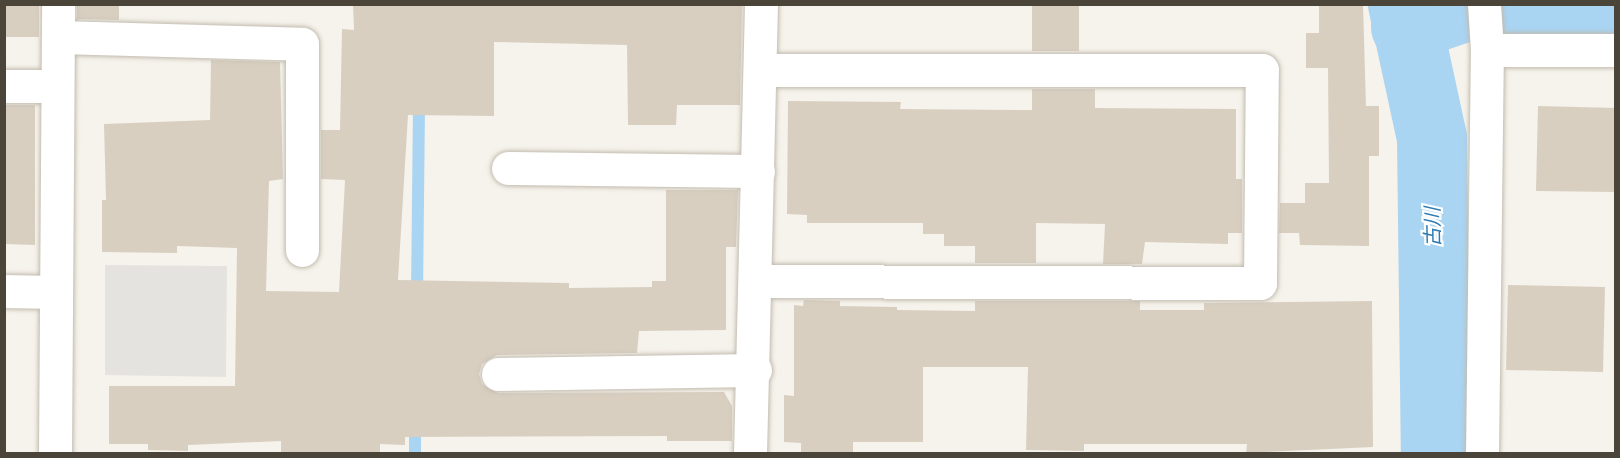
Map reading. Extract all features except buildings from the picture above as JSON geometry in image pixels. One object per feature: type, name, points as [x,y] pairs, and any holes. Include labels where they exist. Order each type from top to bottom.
[{"type":"street","points":[[55,453],[58,4]]},
{"type":"street","points":[[750,453],[755,370],[761,4]]},
{"type":"street","points":[[1482,453],[1487,50],[1484,4]]},
{"type":"street","points":[[57,37],[302,44],[302,250]]},
{"type":"street","points":[[1487,50],[1616,50]]},
{"type":"street","points":[[757,280],[1260,283],[1262,70],[760,70]]},
{"type":"street","points":[[4,86],[57,86]]},
{"type":"street","points":[[508,168],[758,171]]},
{"type":"street","points":[[4,291],[56,292]]},
{"type":"street","points":[[498,374],[755,370]]},
{"type":"shaded area","points":[[105,265],[227,266],[226,377],[105,375]]},
{"type":"waterway","name":"古川","points":[[1403,4],[1432,138],[1436,454]]},
{"type":"waterway","points":[[1406,27],[1467,6],[1616,28]]},
{"type":"waterway","points":[[417,296],[419,101]]},
{"type":"waterway","points":[[415,422],[415,454]]}]
